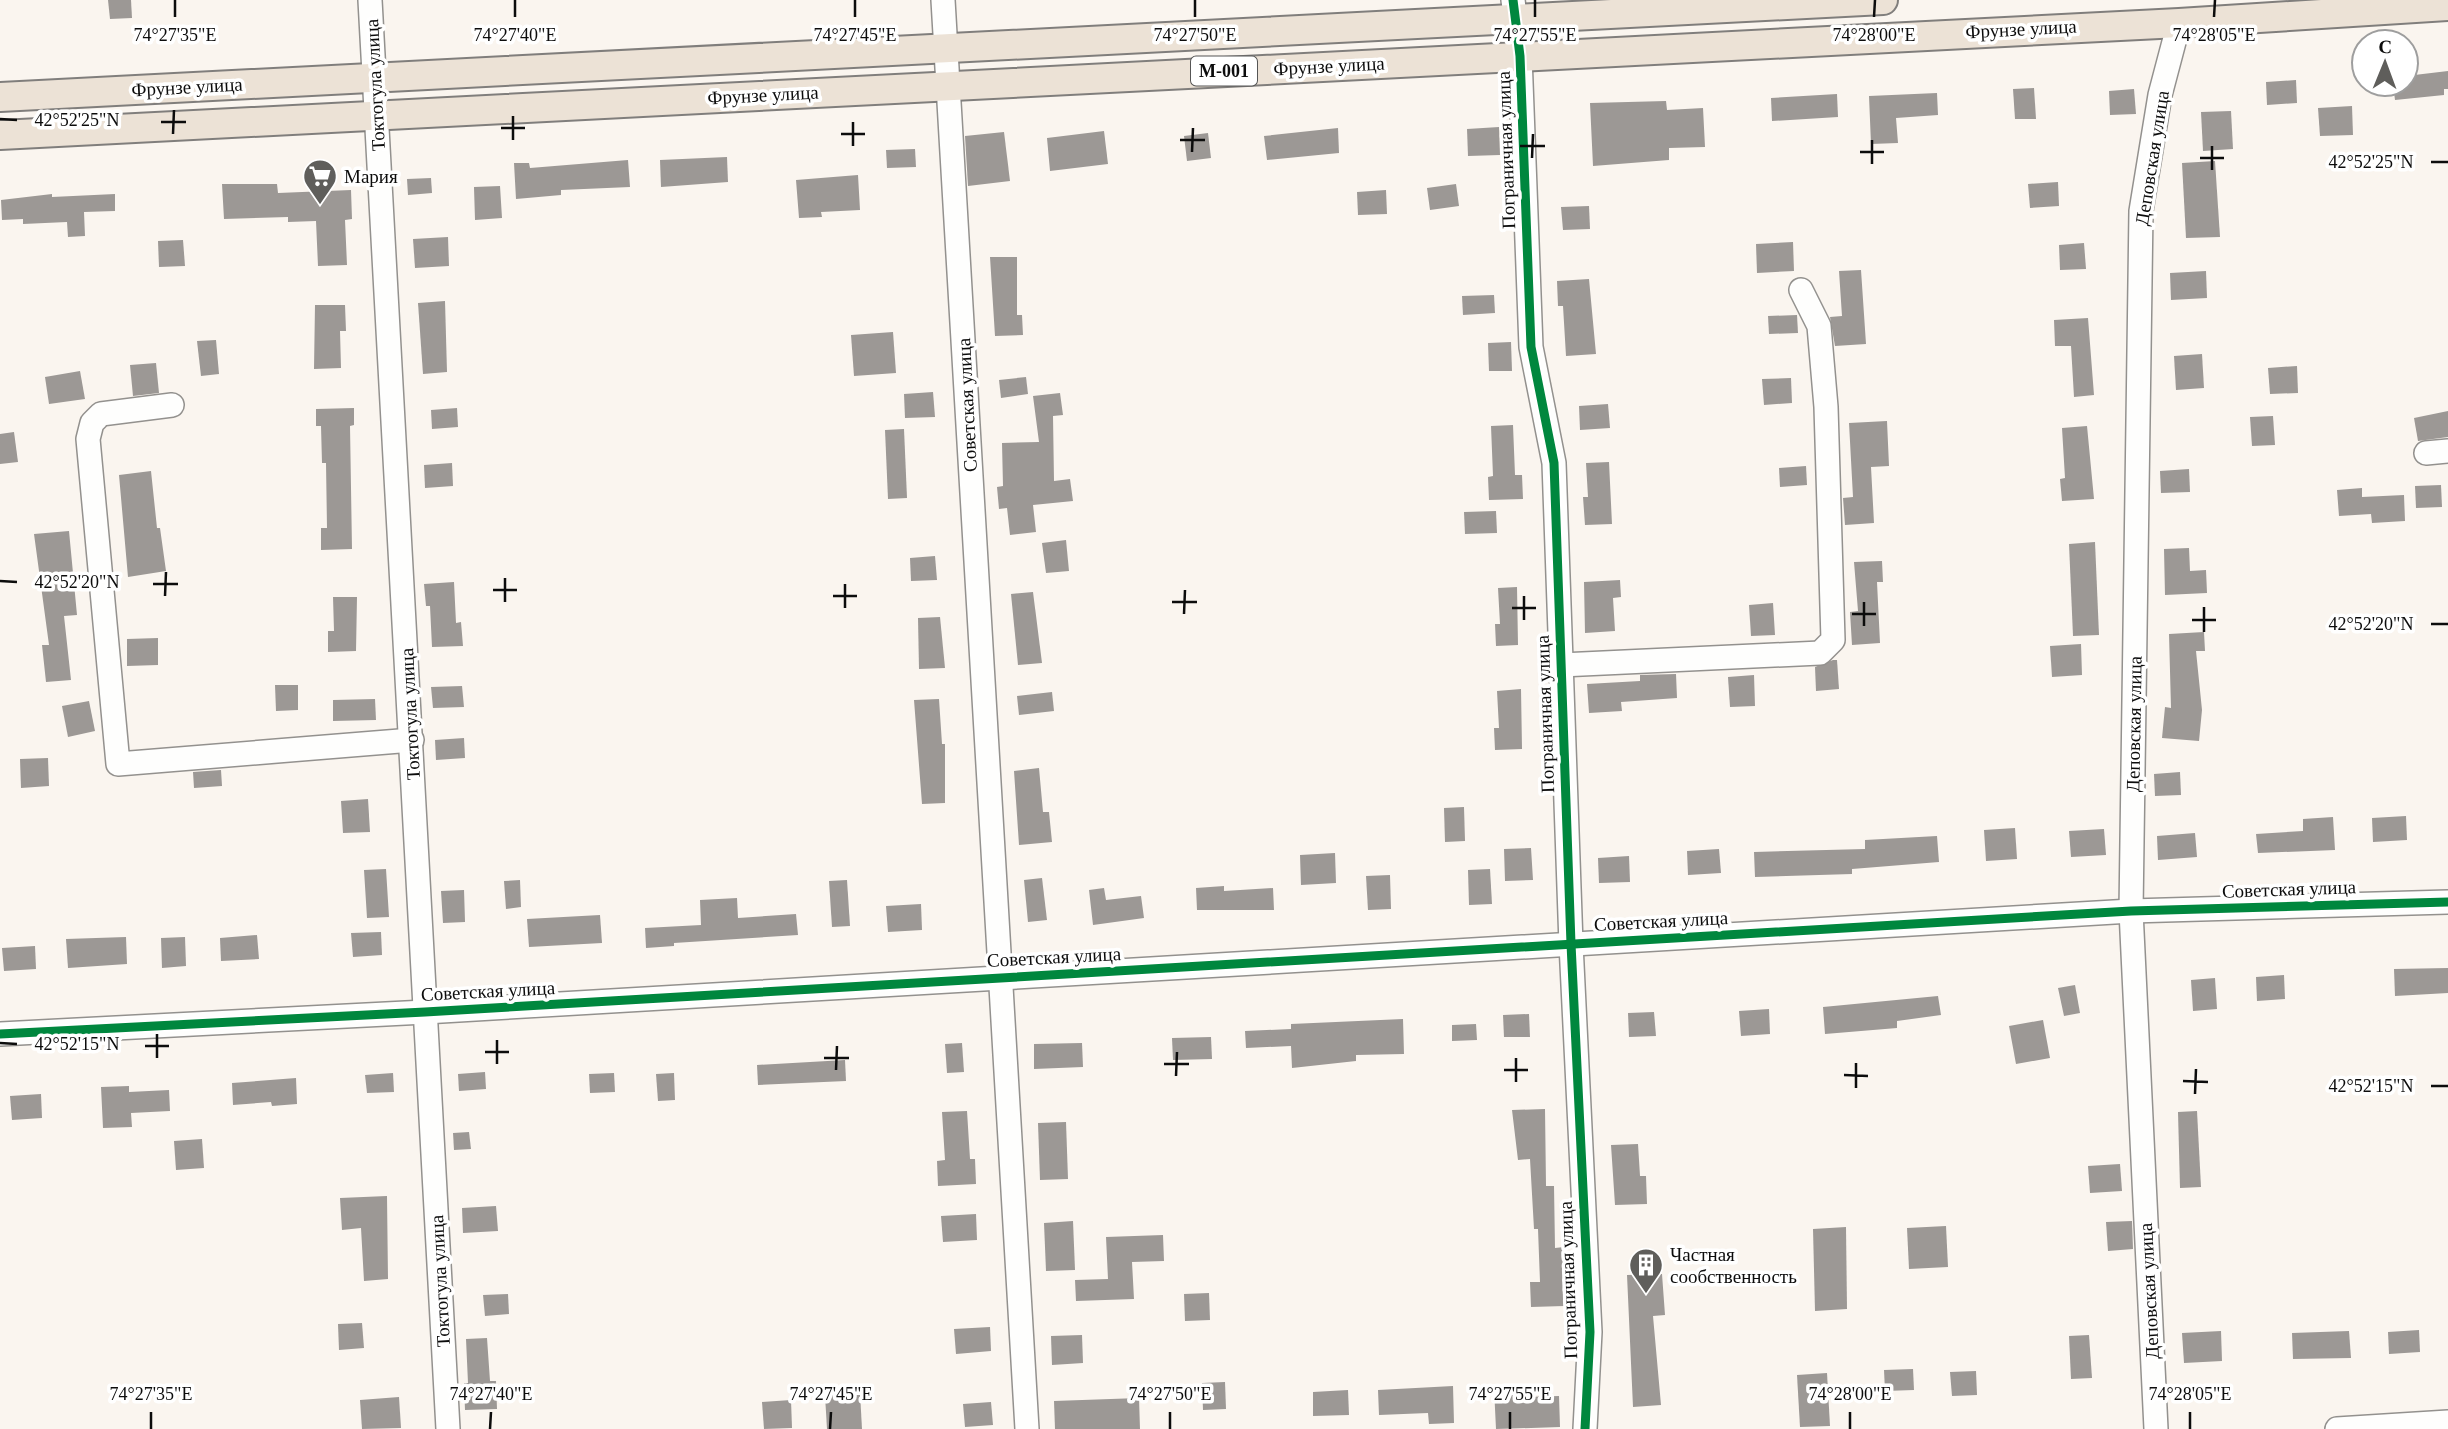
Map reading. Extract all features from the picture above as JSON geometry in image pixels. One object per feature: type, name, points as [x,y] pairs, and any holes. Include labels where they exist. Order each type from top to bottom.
[{"type":"main road","name":"Фрунзе улица","points":[[0,97],[946,48],[1514,9],[1883,0]]},
{"type":"main road","name":"Фрунзе улица","points":[[0,135],[2179,23],[2448,6]]},
{"type":"street","name":"Токтогула улица","points":[[370,0],[448,1429]]},
{"type":"street","name":"Советская улица","points":[[943,0],[1027,1429]]},
{"type":"street","name":"Пограничная улица","points":[[1514,9],[1520,56],[1531,347],[1554,463],[1571,944],[1590,1332],[1584,1429]]},
{"type":"street","name":"Деповская улица","points":[[2156,1429],[2120,912],[2141,211],[2160,95],[2179,23]]},
{"type":"street","points":[[1561,665],[1820,653],[1833,640],[1826,407],[1819,326],[1801,290]]},
{"type":"street","points":[[172,405],[101,414],[92,423],[88,439],[118,764],[412,740]]},
{"type":"street","name":"Советская улица","points":[[0,1034],[425,1012],[2120,912],[2448,902]]},
{"type":"street","points":[[2336,1429],[2448,1422]]},
{"type":"building","points":[[108,0],[131,0],[132,18],[110,19]]},
{"type":"building","points":[[2448,71],[2448,89],[2444,89],[2444,95],[2420,97],[2420,74]]},
{"type":"building","points":[[2296,80],[2297,103],[2267,105],[2266,82]]},
{"type":"building","points":[[2034,88],[2036,119],[2015,119],[2013,89]]},
{"type":"building","points":[[2134,89],[2136,114],[2110,115],[2109,91]]},
{"type":"building","points":[[1937,93],[1938,115],[1896,118],[1898,143],[1871,144],[1869,96]]},
{"type":"building","points":[[1837,94],[1838,117],[1772,121],[1771,98]]},
{"type":"building","points":[[1666,101],[1667,110],[1703,108],[1705,147],[1669,148],[1669,160],[1593,166],[1590,103]]},
{"type":"building","points":[[2352,106],[2353,135],[2320,136],[2318,108]]},
{"type":"building","points":[[2231,111],[2233,149],[2203,151],[2201,112]]},
{"type":"building","points":[[1499,127],[1500,155],[1468,156],[1467,129]]},
{"type":"building","points":[[1338,128],[1339,153],[1267,160],[1264,136]]},
{"type":"building","points":[[1104,131],[1108,164],[1050,171],[1047,138]]},
{"type":"building","points":[[1004,132],[1010,181],[968,186],[965,136]]},
{"type":"building","points":[[1208,133],[1211,158],[1187,161],[1184,136]]},
{"type":"building","points":[[915,149],[916,167],[887,168],[886,150]]},
{"type":"building","points":[[727,157],[728,182],[661,187],[660,160]]},
{"type":"building","points":[[628,160],[630,187],[561,190],[561,195],[516,199],[514,163],[529,163],[530,168]]},
{"type":"building","points":[[2215,161],[2220,237],[2186,238],[2182,163]]},
{"type":"building","points":[[858,175],[860,210],[821,212],[822,217],[799,218],[796,180]]},
{"type":"building","points":[[431,178],[432,193],[408,195],[407,179]]},
{"type":"building","points":[[2058,182],[2059,206],[2030,208],[2028,184]]},
{"type":"building","points":[[222,184],[277,184],[278,193],[351,190],[352,219],[345,220],[347,265],[318,266],[316,221],[288,222],[288,217],[224,219]]},
{"type":"building","points":[[1456,184],[1459,206],[1430,210],[1427,188]]},
{"type":"building","points":[[500,186],[502,218],[475,220],[474,187]]},
{"type":"building","points":[[1386,190],[1387,214],[1358,215],[1357,192]]},
{"type":"building","points":[[52,194],[52,197],[115,194],[115,211],[84,212],[85,236],[68,237],[67,222],[23,224],[23,219],[2,220],[1,200]]},
{"type":"building","points":[[1589,206],[1590,229],[1563,230],[1561,207]]},
{"type":"building","points":[[448,237],[449,266],[415,268],[413,239]]},
{"type":"building","points":[[183,240],[185,266],[159,267],[158,241]]},
{"type":"building","points":[[1793,242],[1794,271],[1757,273],[1756,244]]},
{"type":"building","points":[[2084,243],[2086,269],[2060,270],[2059,245]]},
{"type":"building","points":[[990,257],[1017,257],[1017,315],[1022,315],[1023,335],[995,336]]},
{"type":"building","points":[[1861,270],[1866,344],[1835,346],[1830,317],[1842,316],[1839,271]]},
{"type":"building","points":[[2206,271],[2207,298],[2171,300],[2170,273]]},
{"type":"building","points":[[1589,279],[1596,354],[1566,356],[1563,306],[1558,306],[1557,281]]},
{"type":"building","points":[[1494,295],[1495,313],[1463,315],[1462,296]]},
{"type":"building","points":[[445,301],[447,372],[423,374],[418,303]]},
{"type":"building","points":[[315,305],[345,305],[346,331],[340,331],[341,368],[314,369]]},
{"type":"building","points":[[1797,315],[1798,333],[1769,334],[1768,316]]},
{"type":"building","points":[[2088,318],[2094,395],[2074,397],[2071,346],[2055,346],[2054,320]]},
{"type":"building","points":[[893,332],[896,373],[854,376],[851,335]]},
{"type":"building","points":[[216,340],[219,374],[201,376],[197,341]]},
{"type":"building","points":[[1511,342],[1512,371],[1489,371],[1488,343]]},
{"type":"building","points":[[2202,354],[2204,388],[2176,390],[2174,356]]},
{"type":"building","points":[[156,363],[159,393],[133,396],[130,365]]},
{"type":"building","points":[[2297,366],[2298,393],[2270,394],[2268,368]]},
{"type":"building","points":[[80,371],[85,399],[49,404],[45,377]]},
{"type":"building","points":[[1026,377],[1028,394],[1001,398],[999,380]]},
{"type":"building","points":[[1791,378],[1792,403],[1764,405],[1762,379]]},
{"type":"building","points":[[933,392],[935,417],[905,418],[904,394]]},
{"type":"building","points":[[1060,393],[1063,415],[1053,416],[1054,481],[1070,479],[1073,501],[1033,505],[1036,532],[1010,535],[1007,508],[999,509],[997,487],[1003,486],[1002,443],[1039,442],[1033,396]]},
{"type":"building","points":[[1608,404],[1610,428],[1580,430],[1579,406]]},
{"type":"building","points":[[354,408],[354,425],[350,426],[352,549],[321,550],[321,528],[327,528],[326,463],[322,463],[321,426],[316,426],[316,409]]},
{"type":"building","points":[[457,408],[458,427],[432,429],[431,410]]},
{"type":"building","points":[[2448,411],[2448,437],[2418,441],[2414,418]]},
{"type":"building","points":[[2273,416],[2275,445],[2252,446],[2250,417]]},
{"type":"building","points":[[1887,421],[1889,466],[1871,467],[1874,523],[1845,525],[1843,498],[1853,497],[1849,423]]},
{"type":"building","points":[[1513,425],[1515,475],[1522,475],[1523,499],[1489,500],[1488,477],[1493,476],[1491,426]]},
{"type":"building","points":[[2087,426],[2094,499],[2062,501],[2060,479],[2065,478],[2062,428]]},
{"type":"building","points":[[904,429],[907,498],[888,499],[885,430]]},
{"type":"building","points":[[14,432],[18,462],[0,464],[0,434]]},
{"type":"building","points":[[1609,462],[1612,524],[1585,525],[1583,497],[1588,497],[1586,463]]},
{"type":"building","points":[[452,463],[453,486],[425,488],[424,465]]},
{"type":"building","points":[[1806,466],[1807,485],[1780,487],[1779,468]]},
{"type":"building","points":[[2189,469],[2190,492],[2161,493],[2160,471]]},
{"type":"building","points":[[151,471],[157,528],[160,528],[166,571],[128,577],[119,475]]},
{"type":"building","points":[[2441,485],[2442,507],[2416,508],[2415,486]]},
{"type":"building","points":[[2362,488],[2362,497],[2404,495],[2405,521],[2372,523],[2371,514],[2339,516],[2337,490]]},
{"type":"building","points":[[1496,511],[1497,533],[1465,534],[1464,512]]},
{"type":"building","points":[[69,531],[77,615],[64,616],[71,680],[46,682],[42,645],[49,645],[34,534]]},
{"type":"building","points":[[1066,540],[1069,571],[1046,573],[1042,543]]},
{"type":"building","points":[[2095,542],[2099,635],[2073,636],[2069,544]]},
{"type":"building","points":[[2189,548],[2190,571],[2206,570],[2207,593],[2165,595],[2164,549]]},
{"type":"building","points":[[935,556],[937,580],[911,581],[910,558]]},
{"type":"building","points":[[1882,561],[1883,582],[1877,582],[1880,643],[1852,645],[1850,612],[1858,611],[1854,562]]},
{"type":"building","points":[[1620,580],[1621,597],[1613,598],[1615,631],[1585,633],[1584,582]]},
{"type":"building","points":[[454,582],[456,623],[461,622],[463,646],[432,647],[430,606],[426,606],[424,584]]},
{"type":"building","points":[[1517,587],[1518,645],[1496,646],[1495,624],[1500,624],[1498,588]]},
{"type":"building","points":[[1033,592],[1042,663],[1018,665],[1011,594]]},
{"type":"building","points":[[333,597],[357,597],[356,651],[328,652],[328,631],[334,631]]},
{"type":"building","points":[[1773,603],[1775,635],[1751,636],[1749,605]]},
{"type":"building","points":[[940,617],[945,668],[919,669],[918,618]]},
{"type":"building","points":[[2204,632],[2205,651],[2196,651],[2202,710],[2199,741],[2162,738],[2165,707],[2171,708],[2169,634]]},
{"type":"building","points":[[158,638],[158,665],[127,666],[127,639]]},
{"type":"building","points":[[2081,644],[2082,675],[2052,677],[2050,646]]},
{"type":"building","points":[[1837,660],[1839,689],[1816,691],[1815,667]]},
{"type":"building","points":[[1676,674],[1677,698],[1621,702],[1622,711],[1589,713],[1587,684],[1640,681],[1640,675]]},
{"type":"building","points":[[1754,675],[1755,706],[1730,707],[1728,677]]},
{"type":"building","points":[[275,685],[298,685],[298,710],[276,711]]},
{"type":"building","points":[[462,686],[464,707],[433,708],[431,687]]},
{"type":"building","points":[[1521,689],[1522,749],[1495,750],[1494,728],[1499,728],[1497,691]]},
{"type":"building","points":[[1052,692],[1054,711],[1019,715],[1017,696]]},
{"type":"building","points":[[375,699],[376,720],[333,721],[333,700]]},
{"type":"building","points":[[939,699],[942,744],[945,744],[945,803],[922,804],[914,700]]},
{"type":"building","points":[[89,701],[95,731],[68,737],[62,706]]},
{"type":"building","points":[[464,738],[465,758],[436,760],[435,740]]},
{"type":"building","points":[[48,758],[49,786],[21,788],[20,759]]},
{"type":"building","points":[[1039,768],[1043,812],[1049,812],[1052,842],[1019,845],[1014,771]]},
{"type":"building","points":[[221,770],[222,786],[194,788],[193,772]]},
{"type":"building","points":[[2180,772],[2181,795],[2155,796],[2154,774]]},
{"type":"building","points":[[368,799],[370,832],[343,833],[341,801]]},
{"type":"building","points":[[1464,807],[1465,841],[1445,842],[1444,808]]},
{"type":"building","points":[[2406,816],[2407,840],[2373,842],[2372,818]]},
{"type":"building","points":[[2333,817],[2335,850],[2258,853],[2256,834],[2303,831],[2303,819]]},
{"type":"building","points":[[2015,828],[2017,859],[1986,861],[1984,830]]},
{"type":"building","points":[[2104,829],[2106,855],[2071,857],[2069,831]]},
{"type":"building","points":[[2195,833],[2197,857],[2158,860],[2157,836]]},
{"type":"building","points":[[1937,836],[1939,862],[1852,869],[1852,874],[1755,877],[1754,852],[1865,849],[1865,840]]},
{"type":"building","points":[[1531,848],[1533,880],[1505,881],[1504,849]]},
{"type":"building","points":[[1719,849],[1721,873],[1688,875],[1687,851]]},
{"type":"building","points":[[1335,853],[1336,883],[1301,885],[1300,855]]},
{"type":"building","points":[[1629,856],[1630,882],[1599,883],[1598,858]]},
{"type":"building","points":[[386,869],[389,917],[367,918],[364,870]]},
{"type":"building","points":[[1490,869],[1492,904],[1469,905],[1468,870]]},
{"type":"building","points":[[1390,875],[1391,909],[1368,910],[1366,876]]},
{"type":"building","points":[[1042,878],[1047,920],[1028,922],[1024,880]]},
{"type":"building","points":[[520,880],[521,907],[506,909],[504,881]]},
{"type":"building","points":[[847,880],[850,926],[832,927],[829,881]]},
{"type":"building","points":[[1224,886],[1224,891],[1273,888],[1274,910],[1197,910],[1196,888]]},
{"type":"building","points":[[1104,888],[1106,900],[1141,896],[1144,918],[1093,925],[1089,890]]},
{"type":"building","points":[[464,890],[465,922],[443,923],[441,891]]},
{"type":"building","points":[[737,898],[738,918],[796,914],[798,935],[674,943],[674,946],[646,948],[645,928],[701,925],[700,900]]},
{"type":"building","points":[[921,904],[922,930],[888,932],[886,906]]},
{"type":"building","points":[[600,915],[602,943],[529,947],[527,919]]},
{"type":"building","points":[[381,932],[382,955],[353,957],[351,933]]},
{"type":"building","points":[[257,935],[259,959],[221,961],[220,938]]},
{"type":"building","points":[[126,937],[127,964],[68,968],[66,939]]},
{"type":"building","points":[[185,937],[186,966],[162,968],[161,938]]},
{"type":"building","points":[[35,946],[36,969],[4,971],[2,948]]},
{"type":"building","points":[[2448,968],[2448,993],[2395,996],[2394,969]]},
{"type":"building","points":[[2284,975],[2285,999],[2257,1001],[2256,977]]},
{"type":"building","points":[[2215,978],[2217,1009],[2193,1011],[2191,980]]},
{"type":"building","points":[[2075,985],[2080,1013],[2064,1016],[2058,988]]},
{"type":"building","points":[[1938,996],[1941,1015],[1897,1021],[1897,1028],[1825,1034],[1823,1007]]},
{"type":"building","points":[[1769,1009],[1770,1034],[1741,1036],[1739,1011]]},
{"type":"building","points":[[1654,1012],[1656,1036],[1629,1037],[1628,1013]]},
{"type":"building","points":[[1529,1014],[1530,1037],[1504,1037],[1503,1015]]},
{"type":"building","points":[[1403,1019],[1404,1054],[1356,1055],[1356,1061],[1292,1068],[1291,1046],[1246,1048],[1245,1031],[1291,1029],[1291,1024]]},
{"type":"building","points":[[2043,1020],[2050,1058],[2016,1064],[2009,1026]]},
{"type":"building","points":[[1476,1024],[1477,1040],[1452,1041],[1452,1025]]},
{"type":"building","points":[[1211,1037],[1212,1059],[1173,1060],[1172,1038]]},
{"type":"building","points":[[962,1043],[964,1072],[947,1073],[945,1044]]},
{"type":"building","points":[[1082,1043],[1083,1067],[1034,1069],[1034,1044]]},
{"type":"building","points":[[845,1060],[846,1081],[758,1085],[757,1065]]},
{"type":"building","points":[[485,1072],[486,1089],[459,1091],[458,1074]]},
{"type":"building","points":[[393,1073],[394,1092],[367,1093],[365,1075]]},
{"type":"building","points":[[614,1073],[615,1092],[590,1093],[589,1074]]},
{"type":"building","points":[[674,1073],[675,1100],[658,1101],[656,1074]]},
{"type":"building","points":[[296,1078],[297,1104],[272,1106],[271,1102],[233,1105],[232,1083]]},
{"type":"building","points":[[129,1086],[129,1092],[169,1090],[170,1111],[131,1113],[132,1127],[103,1128],[101,1087]]},
{"type":"building","points":[[41,1094],[42,1118],[12,1120],[10,1096]]},
{"type":"building","points":[[1545,1109],[1546,1186],[1554,1186],[1555,1248],[1564,1247],[1564,1306],[1531,1307],[1530,1282],[1540,1282],[1538,1229],[1534,1229],[1530,1159],[1518,1160],[1512,1110]]},
{"type":"building","points":[[967,1111],[970,1159],[975,1159],[976,1184],[938,1186],[937,1161],[945,1160],[942,1112]]},
{"type":"building","points":[[2197,1111],[2201,1187],[2180,1188],[2178,1112]]},
{"type":"building","points":[[1066,1122],[1068,1179],[1040,1180],[1038,1123]]},
{"type":"building","points":[[469,1132],[471,1149],[454,1150],[453,1133]]},
{"type":"building","points":[[202,1139],[204,1168],[176,1170],[174,1141]]},
{"type":"building","points":[[1638,1144],[1640,1176],[1646,1176],[1647,1204],[1615,1205],[1611,1145]]},
{"type":"building","points":[[2120,1164],[2122,1191],[2090,1193],[2088,1166]]},
{"type":"building","points":[[387,1196],[388,1279],[364,1281],[361,1228],[342,1230],[340,1198]]},
{"type":"building","points":[[496,1206],[498,1231],[463,1233],[462,1208]]},
{"type":"building","points":[[976,1214],[977,1240],[943,1242],[941,1216]]},
{"type":"building","points":[[1073,1221],[1075,1270],[1046,1271],[1044,1223]]},
{"type":"building","points":[[2132,1221],[2133,1249],[2108,1251],[2106,1222]]},
{"type":"building","points":[[1946,1226],[1948,1267],[1909,1269],[1907,1228]]},
{"type":"building","points":[[1846,1227],[1847,1309],[1815,1311],[1813,1229]]},
{"type":"building","points":[[1163,1235],[1164,1261],[1132,1262],[1134,1299],[1076,1301],[1075,1280],[1108,1279],[1106,1237]]},
{"type":"building","points":[[1662,1274],[1665,1315],[1653,1316],[1661,1405],[1633,1407],[1627,1275]]},
{"type":"building","points":[[1209,1293],[1210,1320],[1185,1321],[1184,1294]]},
{"type":"building","points":[[508,1294],[509,1314],[485,1316],[483,1295]]},
{"type":"building","points":[[362,1323],[364,1348],[339,1350],[338,1324]]},
{"type":"building","points":[[990,1327],[991,1351],[956,1354],[954,1329]]},
{"type":"building","points":[[2419,1330],[2420,1352],[2389,1354],[2388,1332]]},
{"type":"building","points":[[2221,1331],[2222,1361],[2184,1363],[2182,1333]]},
{"type":"building","points":[[2349,1331],[2351,1358],[2293,1359],[2292,1333]]},
{"type":"building","points":[[1082,1335],[1083,1363],[1052,1365],[1051,1336]]},
{"type":"building","points":[[2089,1335],[2092,1378],[2071,1379],[2069,1336]]},
{"type":"building","points":[[487,1338],[490,1381],[496,1381],[497,1409],[465,1410],[464,1383],[468,1383],[466,1339]]},
{"type":"building","points":[[1913,1369],[1914,1390],[1885,1391],[1884,1370]]},
{"type":"building","points":[[1976,1371],[1977,1395],[1952,1396],[1950,1372]]},
{"type":"building","points":[[1827,1373],[1830,1426],[1800,1427],[1797,1375]]},
{"type":"building","points":[[1225,1382],[1226,1409],[1203,1410],[1202,1383]]},
{"type":"building","points":[[1453,1386],[1454,1423],[1429,1424],[1428,1413],[1379,1415],[1378,1390]]},
{"type":"building","points":[[1524,1387],[1524,1397],[1559,1396],[1560,1427],[1496,1429],[1494,1388]]},
{"type":"building","points":[[1348,1390],[1349,1415],[1313,1416],[1313,1392]]},
{"type":"building","points":[[860,1393],[862,1429],[827,1429],[825,1395]]},
{"type":"building","points":[[399,1397],[401,1428],[362,1429],[360,1400]]},
{"type":"building","points":[[1139,1398],[1140,1429],[1055,1429],[1054,1401]]},
{"type":"building","points":[[791,1400],[792,1428],[764,1429],[762,1402]]},
{"type":"building","points":[[991,1402],[993,1425],[965,1427],[963,1404]]},
{"type":"cycle path","points":[[1513,0],[1520,56],[1531,347],[1554,463],[1571,944],[1590,1332],[1585,1429]]},
{"type":"cycle path","points":[[0,1034],[425,1012],[2131,911],[2448,902]]},
{"type":"place","name":"Мария","points":[[320,206]]},
{"type":"place","name":"Частная сообственность","points":[[1646,1295]]}]
